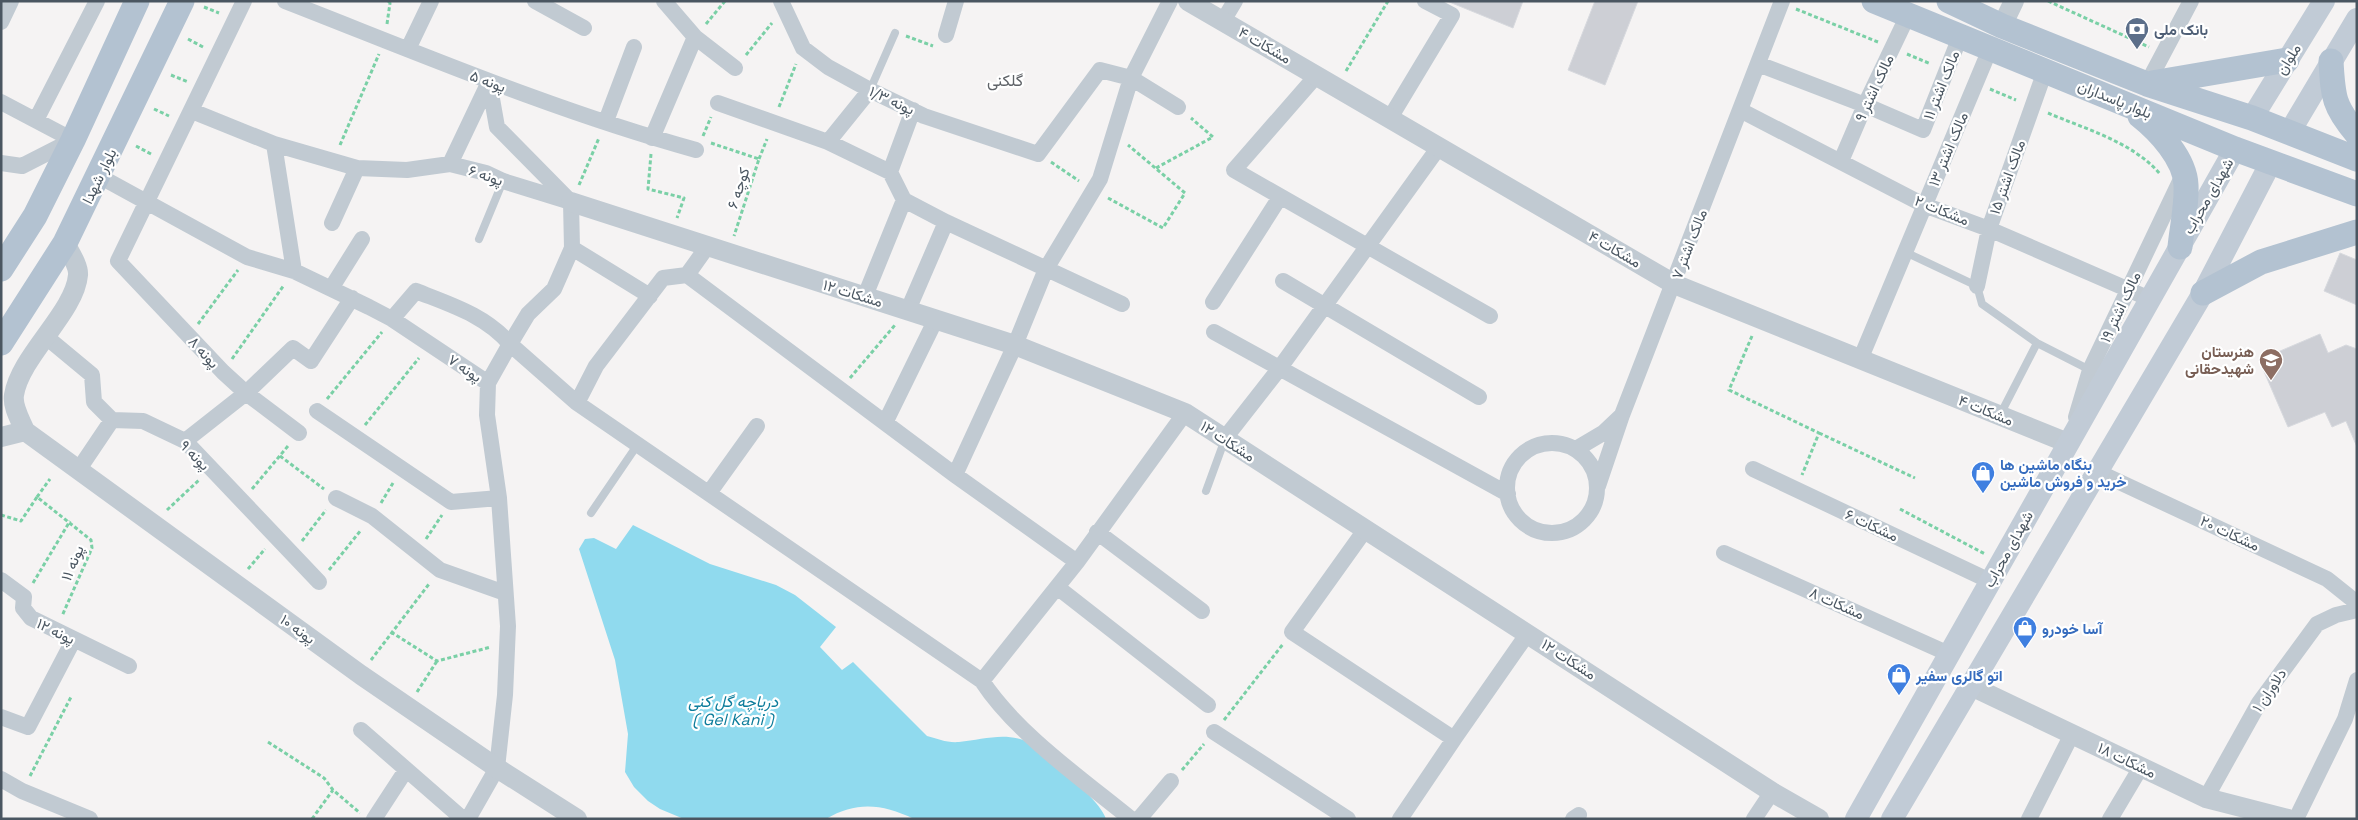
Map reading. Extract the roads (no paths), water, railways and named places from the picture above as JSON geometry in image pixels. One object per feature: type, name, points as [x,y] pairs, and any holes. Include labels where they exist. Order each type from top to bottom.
[{"type":"main road","points":[[1,269],[35,216],[73,140],[136,1]]},
{"type":"main road","name":"بلوار شهدا","points":[[1,343],[66,243],[182,1]]},
{"type":"main road","name":"بلوار پاسداران","points":[[1874,1],[2235,148],[2357,194]]},
{"type":"main road","name":"بلوار پاسداران","points":[[1949,1],[2002,26],[2147,84],[2252,118],[2357,159]]},
{"type":"main road","name":"ملوان","points":[[2252,118],[2324,1]]},
{"type":"main road","points":[[1892,819],[2203,293],[2272,162],[2357,19]]},
{"type":"main road","points":[[2147,84],[2287,60]]},
{"type":"main road","points":[[2331,60],[2333,94],[2341,115],[2357,134]]},
{"type":"main road","points":[[2127,104],[2157,130],[2173,150],[2183,174],[2186,183],[2186,205],[2180,246]]},
{"type":"main road","points":[[2235,148],[2252,118]]},
{"type":"main road","name":"شهدای محراب","points":[[1856,819],[2068,443],[2098,374],[2150,299],[2235,148]]},
{"type":"main road","points":[[2203,293],[2261,262],[2357,232]]},
{"type":"street","points":[[1,22],[12,1]]},
{"type":"street","points":[[36,120],[97,1]]},
{"type":"street","points":[[148,203],[244,1]]},
{"type":"street","name":"پونه ۵","points":[[285,1],[488,82],[652,138],[703,146]]},
{"type":"street","points":[[408,49],[430,1]]},
{"type":"street","points":[[535,1],[584,28]]},
{"type":"street","points":[[664,1],[695,38],[735,68]]},
{"type":"street","name":"پونه ۱/۳","points":[[781,1],[803,48],[828,67],[924,116],[1038,154],[1100,70],[1131,78]]},
{"type":"street","points":[[946,35],[956,1]]},
{"type":"street","points":[[955,475],[1046,269],[1100,179],[1131,78],[1170,1]]},
{"type":"street","name":"مشکات ۴","points":[[1188,1],[1337,86],[1674,284],[2068,443]]},
{"type":"street","points":[[1223,21],[1235,1]]},
{"type":"street","points":[[1390,118],[1452,15],[1425,1]]},
{"type":"street","name":"مالک اشتر ۷","points":[[1598,486],[1622,415],[1782,1]]},
{"type":"street","points":[[2002,26],[2014,1]]},
{"type":"street","points":[[2147,84],[2191,1]]},
{"type":"street","name":"مالک اشتر ۹","points":[[1841,161],[1865,105],[1908,15]]},
{"type":"street","name":"مالک اشتر ۱۱","points":[[1865,105],[1923,130],[1960,37]]},
{"type":"street","points":[[652,138],[695,38]]},
{"type":"street","points":[[606,122],[634,47]]},
{"type":"street","name":"مالک اشتر ۱۳","points":[[1860,360],[1990,49]]},
{"type":"street","points":[[1758,64],[1865,105]]},
{"type":"street","name":"مالک اشتر ۱۵","points":[[1977,286],[1989,229],[2045,71]]},
{"type":"street","points":[[1317,75],[1234,170],[1490,316]]},
{"type":"street","points":[[1131,78],[1178,107]]},
{"type":"street","points":[[450,164],[488,82]]},
{"type":"street","points":[[488,82],[497,127],[571,202],[572,248],[554,288],[528,314],[488,383]]},
{"type":"street","points":[[828,142],[870,90]]},
{"type":"street","points":[[1,102],[73,140]]},
{"type":"street","points":[[718,103],[774,121],[828,142],[890,172],[904,200],[946,222],[1122,304]]},
{"type":"street","points":[[890,172],[913,110]]},
{"type":"street","name":"مشکات ۲","points":[[1740,110],[1924,205],[1989,229],[2127,291],[2150,299]]},
{"type":"street","name":"پونه ۶","points":[[192,111],[274,144],[357,168],[406,170],[450,164],[486,173],[503,181],[571,202]]},
{"type":"street","points":[[1,163],[22,166],[73,140]]},
{"type":"street","points":[[274,144],[294,271]]},
{"type":"street","points":[[1225,438],[1279,369],[1439,147]]},
{"type":"street","points":[[332,223],[357,168]]},
{"type":"street","name":"مالک اشتر ۱۹","points":[[2098,374],[2127,291],[2183,174]]},
{"type":"street","name":"پونه ۷","points":[[99,176],[247,258],[294,271],[392,319],[488,383],[487,415],[499,498],[508,643],[505,695],[497,768]]},
{"type":"street","points":[[1213,302],[1280,197]]},
{"type":"street","points":[[865,296],[904,200]]},
{"type":"street","name":"مشکات ۱۲","points":[[571,202],[670,236],[865,296],[1014,345],[1185,412],[1772,792],[1818,819]]},
{"type":"street","name":"پونه ۸","points":[[148,203],[118,261],[223,372],[246,393],[299,433]]},
{"type":"street","points":[[908,310],[946,222]]},
{"type":"street","points":[[332,288],[362,239]]},
{"type":"street","points":[[1,437],[25,431],[16,410],[13,396],[22,374],[73,294],[78,273],[66,243]]},
{"type":"street","points":[[687,275],[707,247]]},
{"type":"street","points":[[572,248],[650,296]]},
{"type":"street","points":[[577,403],[596,366],[663,278],[687,275],[884,423],[1077,562]]},
{"type":"street","points":[[1283,281],[1480,397]]},
{"type":"street","points":[[392,319],[416,291],[477,316],[499,331],[510,344],[577,403],[982,681],[994,700],[1038,742],[1130,819]]},
{"type":"street","points":[[185,440],[246,393],[293,348],[311,361],[352,298]]},
{"type":"street","points":[[884,423],[936,319]]},
{"type":"street","points":[[1214,332],[1508,494]]},
{"type":"street","points":[[45,336],[92,376],[94,402],[112,420],[79,469]]},
{"type":"street","points":[[317,411],[451,502],[499,498]]},
{"type":"street","points":[[982,681],[1077,562],[1185,412]]},
{"type":"street","points":[[1576,449],[1603,433],[1622,415]]},
{"type":"street","name":"پونه ۹","points":[[112,420],[144,421],[185,440],[210,469],[276,535],[319,582]]},
{"type":"street","points":[[709,493],[757,426]]},
{"type":"street","name":"پونه ۱۰","points":[[25,431],[361,675],[497,768],[577,819]]},
{"type":"street","points":[[1546,443],[1562,443],[1576,449],[1588,459],[1595,472],[1598,486],[1596,501],[1590,514],[1579,525],[1566,531],[1551,533],[1537,530],[1524,523],[1514,512],[1508,494],[1507,483],[1511,468],[1519,456],[1532,447],[1546,443]]},
{"type":"street","name":"مشکات ۶","points":[[1753,469],[1796,489],[1995,572]]},
{"type":"street","name":"مشکات ۲۰","points":[[2098,472],[2327,579],[2357,603]]},
{"type":"street","points":[[336,498],[372,516],[440,570],[505,593]]},
{"type":"street","points":[[1365,530],[1292,632],[1454,739]]},
{"type":"street","points":[[1097,532],[1202,611]]},
{"type":"street","name":"مشکات ۸","points":[[1724,553],[1949,654]]},
{"type":"street","name":"پونه ۱۲","points":[[1,580],[24,597],[23,608],[31,618],[129,666]]},
{"type":"street","points":[[1057,586],[1208,705]]},
{"type":"street","name":"دلاوران ۱","points":[[2206,798],[2259,703],[2317,624],[2336,614],[2357,610]]},
{"type":"street","points":[[1400,819],[1528,633]]},
{"type":"street","points":[[1,717],[28,727],[74,639]]},
{"type":"street","points":[[2296,819],[2345,719],[2357,680]]},
{"type":"street","name":"مشکات ۱۸","points":[[1971,686],[2206,798],[2288,819]]},
{"type":"street","points":[[361,730],[463,819]]},
{"type":"street","points":[[1214,732],[1348,819]]},
{"type":"street","points":[[2029,819],[2072,734]]},
{"type":"street","points":[[2110,819],[2141,767]]},
{"type":"street","points":[[468,819],[497,768]]},
{"type":"street","points":[[374,819],[406,770]]},
{"type":"street","points":[[1,779],[22,791],[90,819]]},
{"type":"street","points":[[1139,819],[1172,781]]},
{"type":"street","points":[[1754,819],[1772,792]]},
{"type":"lane","points":[[870,90],[895,33]]},
{"type":"lane","points":[[479,239],[503,181]]},
{"type":"lane","points":[[1905,252],[1977,286],[1982,304],[2037,343],[2098,374]]},
{"type":"lane","points":[[2000,416],[2037,343]]},
{"type":"lane","points":[[1206,491],[1225,438]]},
{"type":"lane","points":[[592,513],[638,444]]},
{"type":"water","name":"دریاچه گل کنی ( Gel Kani )","points":[[633,525],[710,564],[776,585],[795,595],[836,627],[820,647],[842,670],[853,662],[927,736],[943,741],[955,742],[992,737],[1009,737],[1026,741],[1083,789],[1101,810],[1106,819],[914,819],[891,810],[859,807],[837,813],[826,819],[684,819],[660,809],[648,801],[634,787],[625,772],[628,734],[615,660],[579,549],[585,539],[594,538],[616,549]]},
{"type":"place","name":"بانک ملی","points":[[2137,50]]},
{"type":"place","name":"هنرستان شهیدحقانی","points":[[2271,381]]},
{"type":"place","name":"بنگاه ماشین ها خرید و فروش ماشین","points":[[1983,494]]},
{"type":"place","name":"آسا خودرو","points":[[2025,649]]},
{"type":"place","name":"اتو گالری سفیر","points":[[1899,696]]},
{"type":"district","name":"گلکنی","points":[[1005,80]]}]
